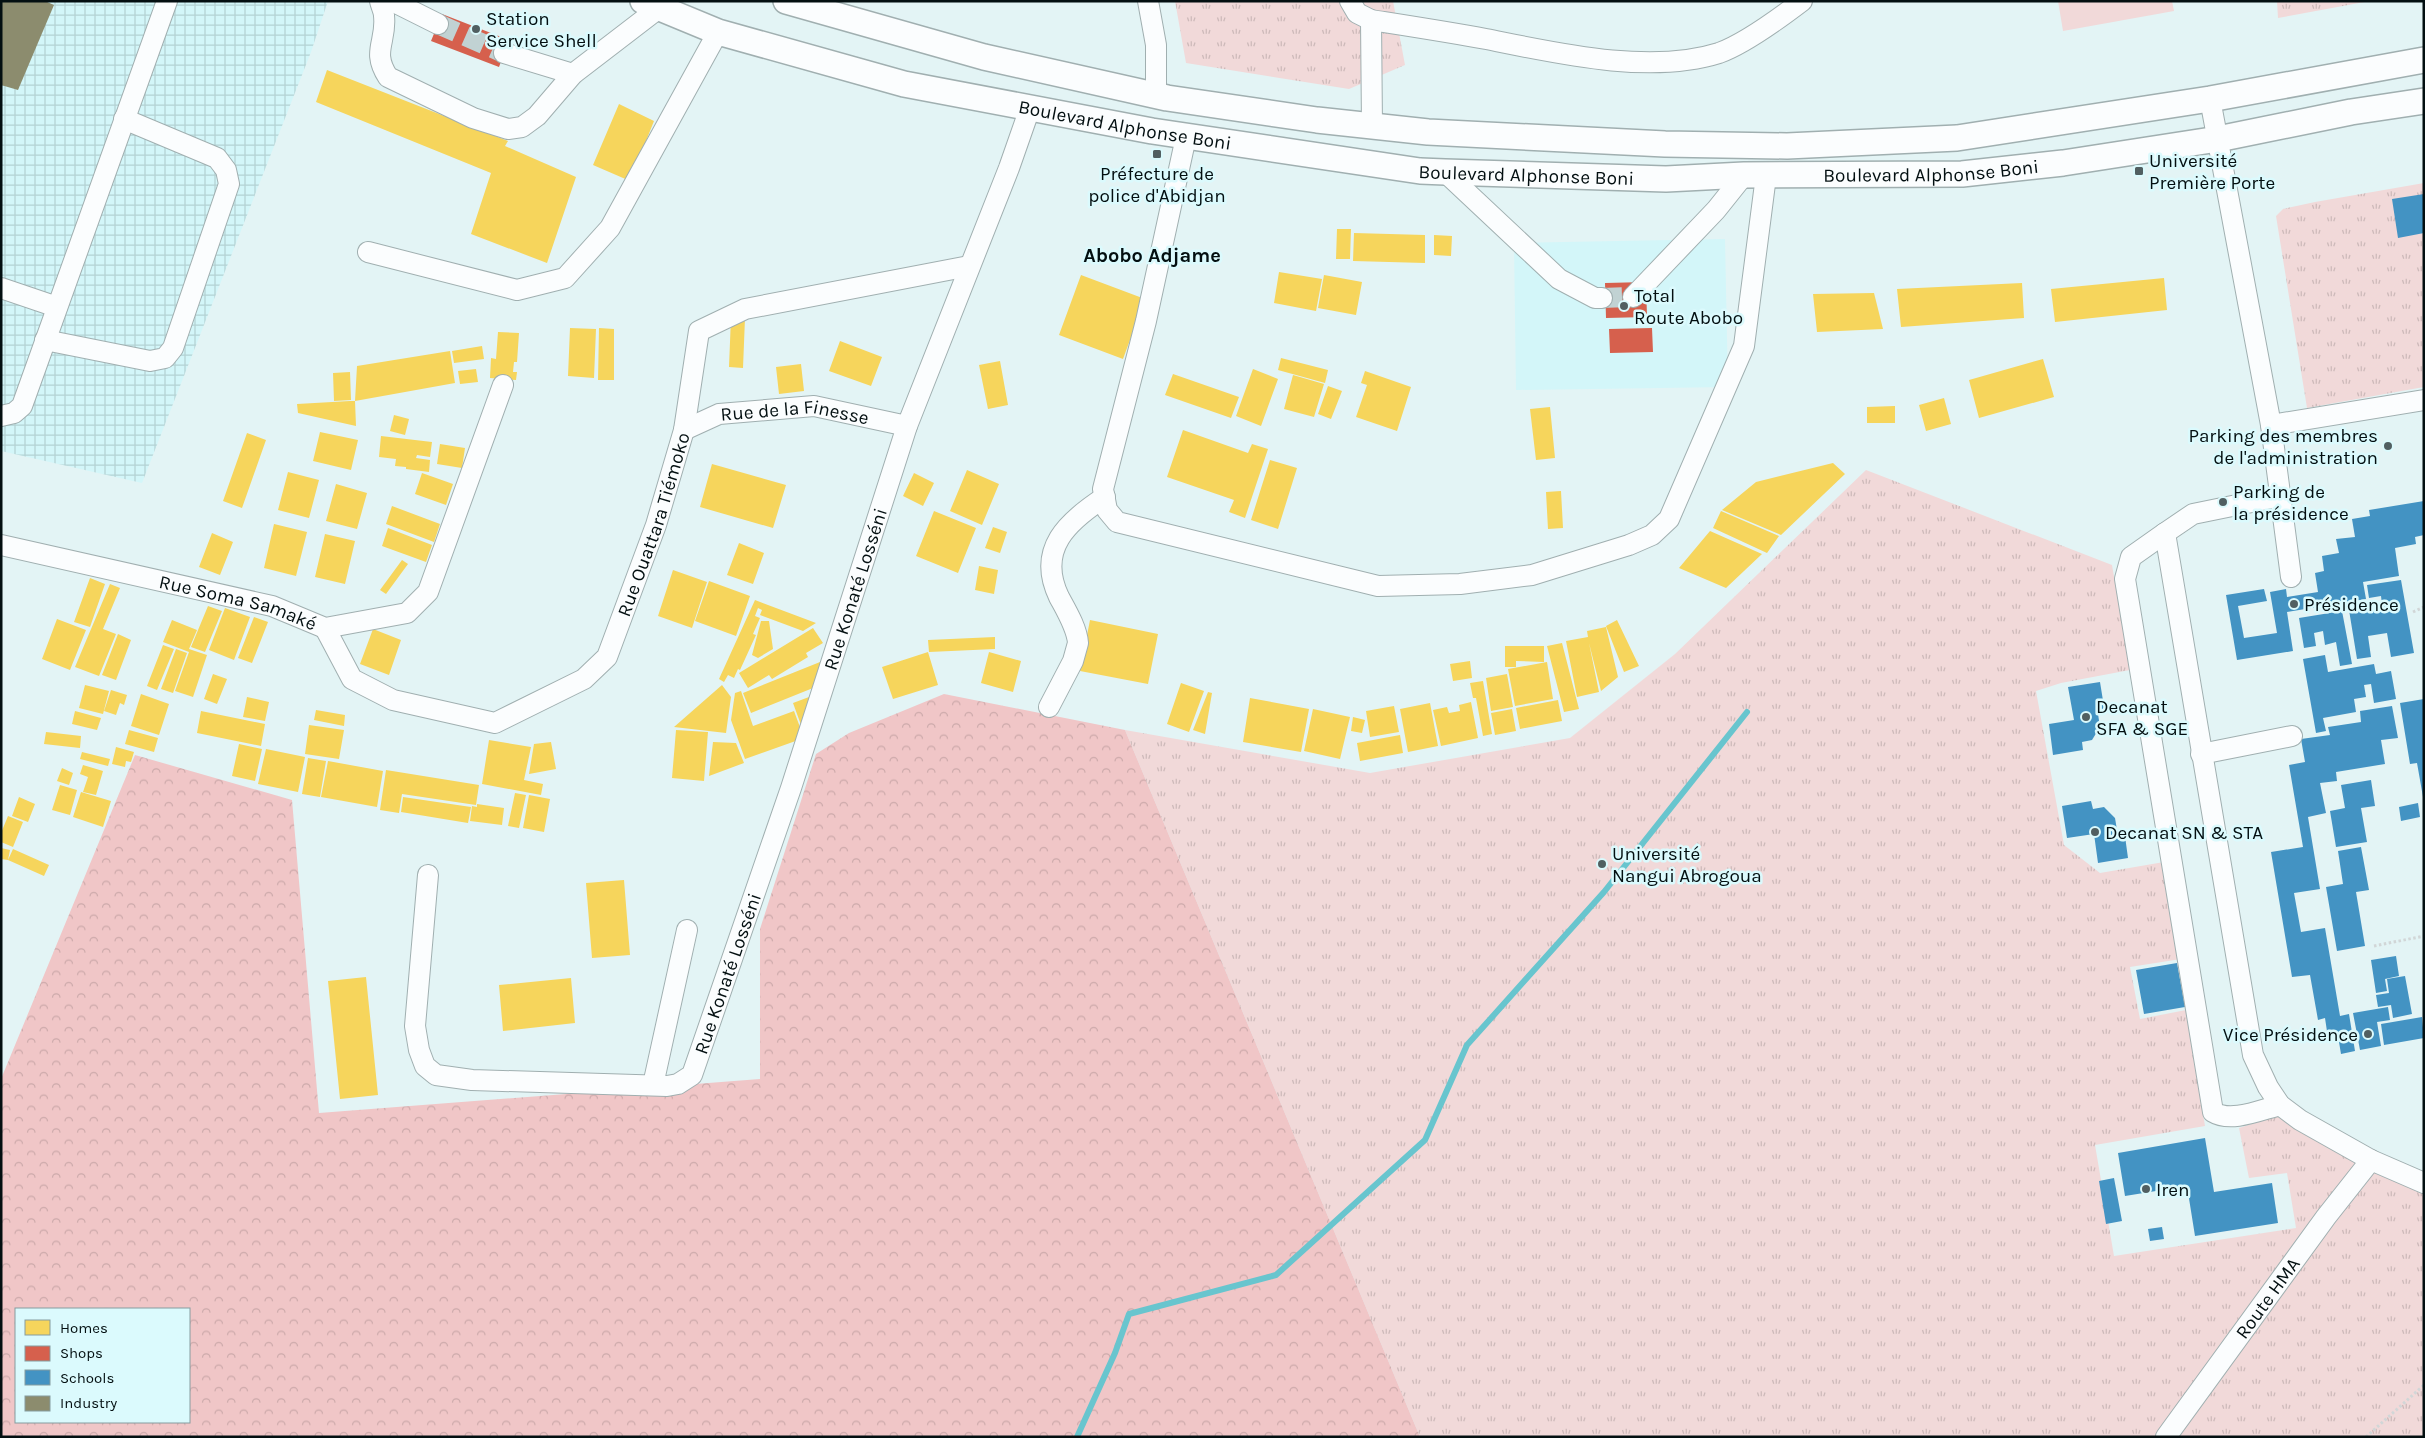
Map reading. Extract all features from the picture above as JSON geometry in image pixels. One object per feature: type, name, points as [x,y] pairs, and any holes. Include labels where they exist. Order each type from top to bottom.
[{"type":"main road","name":"Boulevard Alphonse Boni","points":[[786,1],[984,57],[1156,96],[1317,120],[1428,132],[1665,144],[1807,145],[1957,138],[2210,99],[2424,60]]},
{"type":"main road","name":"Boulevard Alphonse Boni","points":[[651,4],[718,32],[904,84],[1186,136],[1420,171],[1666,179],[1962,174],[2063,163],[2218,139],[2351,112],[2424,101]]},
{"type":"street","points":[[1,416],[14,414],[22,406],[167,1]]},
{"type":"street","points":[[380,1],[384,17],[379,55],[382,68],[388,77],[473,118],[508,129],[522,127],[537,116],[573,74],[651,4]]},
{"type":"street","points":[[392,1],[438,24]]},
{"type":"street","points":[[1148,1],[1156,45],[1156,96]]},
{"type":"street","points":[[1350,1],[1357,13],[1370,20],[1560,53],[1624,62],[1688,59],[1720,52],[1775,22],[1802,1]]},
{"type":"street","points":[[1370,20],[1372,126]]},
{"type":"street","points":[[368,252],[517,290],[564,278],[610,228],[718,32]]},
{"type":"street","points":[[504,53],[573,74]]},
{"type":"street","points":[[2210,99],[2271,425],[2291,577]]},
{"type":"street","name":"Rue Konaté Losséni","points":[[653,1086],[678,1084],[692,1075],[791,788],[907,426],[1030,108]]},
{"type":"street","points":[[45,340],[150,361],[165,358],[173,348],[229,184],[226,170],[217,158],[124,119]]},
{"type":"street","points":[[1186,136],[1146,321],[1103,489],[1107,510],[1117,522],[1378,586],[1460,584],[1532,575],[1629,545],[1652,535],[1669,519],[1744,346],[1755,176]]},
{"type":"street","points":[[1445,172],[1559,280],[1595,298],[1602,298]]},
{"type":"street","points":[[1633,297],[1716,210],[1755,176]]},
{"type":"street","name":"Rue Ouattara Tiémoko","points":[[325,628],[352,679],[393,700],[495,723],[584,679],[607,658],[656,525],[684,430],[699,331],[745,309],[970,266]]},
{"type":"street","points":[[1,288],[57,307]]},
{"type":"street","name":"Rue Soma Samaké","points":[[1,545],[272,606],[325,628],[406,613],[428,592],[503,385]]},
{"type":"street","points":[[2271,425],[2424,400]]},
{"type":"street","name":"Rue de la Finesse","points":[[684,430],[719,414],[814,406],[907,426]]},
{"type":"street","points":[[2280,1105],[2236,1116],[2220,1116],[2213,1112],[2126,579],[2131,557],[2193,514],[2281,496]]},
{"type":"street","points":[[1049,707],[1073,661],[1078,643],[1056,591],[1051,572],[1052,552],[1061,534],[1081,513],[1105,497]]},
{"type":"street","points":[[2165,533],[2253,1055],[2268,1087],[2280,1105],[2300,1120],[2371,1160],[2424,1183]]},
{"type":"street","points":[[2202,754],[2292,736]]},
{"type":"street","points":[[428,875],[415,1026],[419,1050],[425,1066],[436,1075],[472,1080],[653,1086],[687,930]]},
{"type":"street","name":"Route HMA","points":[[2166,1437],[2320,1225],[2371,1160]]},
{"type":"path","points":[[2413,612],[2424,607]]},
{"type":"path","points":[[2374,946],[2424,936]]},
{"type":"path","points":[[2366,1437],[2424,1385]]},
{"type":"shaded area","points":[[1,1],[328,1],[311,52],[142,483],[1,451]]},
{"type":"shaded area","points":[[1725,239],[1728,387],[1516,390],[1514,243]]},
{"type":"green space","points":[[1175,1],[1393,1],[1405,65],[1349,89],[1186,63]]},
{"type":"green space","points":[[2058,1],[2172,1],[2174,11],[2063,31]]},
{"type":"green space","points":[[2277,1],[2370,1],[2278,18]]},
{"type":"green space","points":[[2424,183],[2424,387],[2307,408],[2276,216],[2283,209]]},
{"type":"green space","points":[[1866,470],[2112,565],[2130,670],[2061,683],[2036,691],[2064,845],[2100,873],[2164,862],[2181,959],[2130,967],[2140,1019],[2186,1010],[2205,1126],[2095,1145],[2114,1256],[2296,1228],[2287,1173],[2249,1178],[2239,1128],[2280,1115],[2424,1190],[2424,1437],[1420,1437],[1125,730],[1370,773],[1570,738],[1675,654]]},
{"type":"green space","points":[[944,694],[1125,730],[1420,1437],[1,1437],[1,1079],[135,755],[292,800],[319,1113],[760,1079],[760,929],[816,754],[849,733]]},
{"type":"building: Homes","points":[[327,70],[508,141],[505,146],[576,177],[547,263],[471,234],[491,173],[316,102]]},
{"type":"building: Homes","points":[[619,104],[654,121],[630,181],[593,165]]},
{"type":"building: Homes","points":[[1337,229],[1351,229],[1350,259],[1336,259]]},
{"type":"building: Homes","points":[[1354,233],[1425,235],[1425,263],[1353,261]]},
{"type":"building: Homes","points":[[1434,235],[1452,236],[1451,256],[1434,255]]},
{"type":"building: Homes","points":[[1279,272],[1322,279],[1316,311],[1274,303]]},
{"type":"building: Homes","points":[[1081,275],[1145,299],[1123,359],[1059,335]]},
{"type":"building: Homes","points":[[1324,275],[1362,282],[1356,315],[1318,308]]},
{"type":"building: Homes","points":[[2164,278],[2167,310],[2055,322],[2051,289]]},
{"type":"building: Homes","points":[[2022,283],[2024,318],[1901,327],[1897,289]]},
{"type":"building: Homes","points":[[1874,293],[1883,329],[1817,332],[1813,294]]},
{"type":"building: Homes","points":[[731,317],[745,318],[743,368],[729,367]]},
{"type":"building: Homes","points":[[570,328],[596,329],[594,378],[568,376]]},
{"type":"building: Homes","points":[[599,328],[614,329],[614,380],[598,380]]},
{"type":"building: Homes","points":[[498,332],[519,333],[517,362],[514,362],[513,372],[517,372],[516,380],[490,378],[491,358],[496,359]]},
{"type":"building: Homes","points":[[840,341],[882,357],[871,386],[829,371]]},
{"type":"building: Homes","points":[[482,346],[484,359],[454,363],[452,351]]},
{"type":"building: Homes","points":[[450,351],[455,383],[355,401],[357,366]]},
{"type":"building: Homes","points":[[1281,358],[1328,370],[1325,383],[1278,370]]},
{"type":"building: Homes","points":[[2043,359],[2054,397],[1979,418],[1969,380]]},
{"type":"building: Homes","points":[[1000,361],[1008,405],[988,409],[979,365]]},
{"type":"building: Homes","points":[[801,364],[804,391],[779,394],[776,367]]},
{"type":"building: Homes","points":[[476,369],[478,382],[460,384],[458,371]]},
{"type":"building: Homes","points":[[1253,369],[1278,379],[1261,426],[1236,416]]},
{"type":"building: Homes","points":[[1365,371],[1411,387],[1397,431],[1356,417],[1367,385],[1361,383]]},
{"type":"building: Homes","points":[[350,372],[351,400],[334,401],[333,373]]},
{"type":"building: Homes","points":[[1173,374],[1239,397],[1231,418],[1165,395]]},
{"type":"building: Homes","points":[[1293,375],[1324,384],[1314,417],[1284,409]]},
{"type":"building: Homes","points":[[1328,386],[1342,391],[1331,419],[1318,414]]},
{"type":"building: Homes","points":[[1944,398],[1951,424],[1926,431],[1919,405]]},
{"type":"building: Homes","points":[[355,401],[356,426],[298,413],[297,404]]},
{"type":"building: Homes","points":[[1895,406],[1895,423],[1867,423],[1867,407]]},
{"type":"building: Homes","points":[[1550,407],[1555,458],[1536,460],[1530,409]]},
{"type":"building: Homes","points":[[394,415],[409,419],[405,435],[390,431]]},
{"type":"building: Homes","points":[[1183,430],[1248,453],[1252,444],[1268,449],[1245,518],[1229,512],[1234,500],[1167,477]]},
{"type":"building: Homes","points":[[320,432],[358,440],[351,470],[313,461]]},
{"type":"building: Homes","points":[[247,433],[266,440],[242,508],[223,501]]},
{"type":"building: Homes","points":[[381,436],[432,442],[430,457],[417,455],[416,458],[430,460],[429,472],[395,466],[396,459],[379,457]]},
{"type":"building: Homes","points":[[440,444],[465,448],[462,468],[437,464]]},
{"type":"building: Homes","points":[[1270,460],[1297,468],[1278,529],[1251,520]]},
{"type":"building: Homes","points":[[1833,463],[1845,474],[1781,535],[1722,510],[1756,482]]},
{"type":"building: Homes","points":[[712,464],[786,485],[773,528],[700,507]]},
{"type":"building: Homes","points":[[967,470],[999,484],[982,525],[950,511]]},
{"type":"building: Homes","points":[[288,472],[319,480],[309,518],[278,510]]},
{"type":"building: Homes","points":[[422,473],[453,484],[446,505],[415,494]]},
{"type":"building: Homes","points":[[914,473],[934,483],[923,506],[903,496]]},
{"type":"building: Homes","points":[[336,484],[367,493],[357,529],[326,521]]},
{"type":"building: Homes","points":[[1561,491],[1563,528],[1548,529],[1546,492]]},
{"type":"building: Homes","points":[[392,506],[440,524],[434,542],[386,524]]},
{"type":"building: Homes","points":[[934,511],[976,528],[958,573],[916,556]]},
{"type":"building: Homes","points":[[1721,511],[1779,536],[1767,553],[1713,528]]},
{"type":"building: Homes","points":[[274,524],[307,532],[296,576],[264,568]]},
{"type":"building: Homes","points":[[993,527],[1007,532],[1000,553],[985,548]]},
{"type":"building: Homes","points":[[388,528],[432,545],[426,562],[382,546]]},
{"type":"building: Homes","points":[[1710,531],[1762,554],[1726,588],[1679,568]]},
{"type":"building: Homes","points":[[212,533],[233,542],[220,575],[199,567]]},
{"type":"building: Homes","points":[[325,534],[355,541],[345,584],[315,577]]},
{"type":"building: Homes","points":[[739,543],[764,553],[753,584],[727,575]]},
{"type":"building: Homes","points":[[402,560],[408,564],[386,594],[380,590]]},
{"type":"building: Homes","points":[[979,566],[998,570],[994,594],[975,590]]},
{"type":"building: Homes","points":[[673,570],[707,582],[692,628],[658,616]]},
{"type":"building: Homes","points":[[90,578],[105,584],[90,627],[74,622]]},
{"type":"building: Homes","points":[[709,581],[750,596],[736,636],[695,621]]},
{"type":"building: Homes","points":[[110,584],[120,588],[103,629],[116,634],[99,676],[75,667]]},
{"type":"building: Homes","points":[[755,600],[816,623],[803,631],[760,615],[762,610],[758,608],[755,616],[760,618],[753,634],[756,635],[740,670],[738,669],[734,678],[728,675],[724,682],[719,679]]},
{"type":"building: Homes","points":[[208,606],[222,611],[205,652],[191,647]]},
{"type":"building: Homes","points":[[225,608],[250,617],[234,660],[209,650]]},
{"type":"building: Homes","points":[[254,617],[268,622],[252,663],[238,658]]},
{"type":"building: Homes","points":[[57,619],[86,630],[70,670],[42,659]]},
{"type":"building: Homes","points":[[172,620],[197,630],[189,649],[207,655],[193,697],[175,691],[189,652],[163,642]]},
{"type":"building: Homes","points":[[1090,620],[1158,634],[1148,684],[1080,671]]},
{"type":"building: Homes","points":[[1617,620],[1639,666],[1624,672],[1606,626]]},
{"type":"building: Homes","points":[[761,621],[769,621],[773,649],[758,658],[752,655]]},
{"type":"building: Homes","points":[[1606,627],[1618,677],[1601,691],[1589,643],[1599,692],[1577,697],[1566,641],[1588,637],[1587,631]]},
{"type":"building: Homes","points":[[813,628],[823,643],[806,653],[808,657],[772,679],[769,675],[748,688],[739,673]]},
{"type":"building: Homes","points":[[373,629],[401,640],[389,675],[360,664]]},
{"type":"building: Homes","points":[[118,634],[131,640],[116,680],[102,675]]},
{"type":"building: Homes","points":[[995,637],[995,649],[929,652],[928,640]]},
{"type":"building: Homes","points":[[1562,643],[1579,709],[1564,712],[1547,646]]},
{"type":"building: Homes","points":[[163,645],[174,649],[157,690],[147,686]]},
{"type":"building: Homes","points":[[1505,646],[1544,646],[1544,662],[1516,661],[1516,667],[1505,667]]},
{"type":"building: Homes","points":[[176,649],[187,653],[173,693],[161,689]]},
{"type":"building: Homes","points":[[928,652],[938,685],[893,699],[882,667]]},
{"type":"building: Homes","points":[[989,652],[1021,661],[1013,692],[981,683]]},
{"type":"building: Homes","points":[[825,660],[818,686],[751,713],[743,693]]},
{"type":"building: Homes","points":[[1470,661],[1472,678],[1453,681],[1450,664]]},
{"type":"building: Homes","points":[[1547,662],[1553,699],[1515,706],[1508,669]]},
{"type":"building: Homes","points":[[213,674],[227,679],[217,704],[204,699]]},
{"type":"building: Homes","points":[[1507,674],[1513,707],[1491,711],[1486,678]]},
{"type":"building: Homes","points":[[1483,681],[1492,734],[1483,736],[1476,698],[1473,698],[1470,683]]},
{"type":"building: Homes","points":[[1181,683],[1204,691],[1189,732],[1167,724]]},
{"type":"building: Homes","points":[[85,685],[109,691],[103,714],[79,708]]},
{"type":"building: Homes","points":[[722,685],[731,697],[726,733],[674,727]]},
{"type":"building: Homes","points":[[111,690],[127,695],[124,705],[120,703],[116,715],[104,711]]},
{"type":"building: Homes","points":[[741,691],[753,726],[794,711],[804,738],[745,759],[731,720],[735,693]]},
{"type":"building: Homes","points":[[1208,692],[1212,693],[1205,734],[1193,730]]},
{"type":"building: Homes","points":[[141,694],[169,704],[159,735],[131,726]]},
{"type":"building: Homes","points":[[247,697],[269,702],[265,721],[243,717]]},
{"type":"building: Homes","points":[[809,697],[811,714],[805,736],[793,703]]},
{"type":"building: Homes","points":[[1250,698],[1309,709],[1301,752],[1243,742]]},
{"type":"building: Homes","points":[[1558,700],[1562,721],[1520,729],[1516,708]]},
{"type":"building: Homes","points":[[1471,702],[1478,738],[1441,746],[1433,710],[1447,707],[1449,713],[1460,711],[1459,705]]},
{"type":"building: Homes","points":[[1430,703],[1438,746],[1408,752],[1400,709]]},
{"type":"building: Homes","points":[[1394,706],[1399,732],[1370,737],[1366,711]]},
{"type":"building: Homes","points":[[1313,709],[1350,717],[1340,759],[1304,751]]},
{"type":"building: Homes","points":[[1512,709],[1516,731],[1495,735],[1491,713]]},
{"type":"building: Homes","points":[[316,710],[345,715],[344,726],[314,720]]},
{"type":"building: Homes","points":[[75,711],[101,718],[97,730],[72,724]]},
{"type":"building: Homes","points":[[201,711],[265,724],[261,746],[197,733]]},
{"type":"building: Homes","points":[[1353,717],[1365,720],[1362,733],[1351,731]]},
{"type":"building: Homes","points":[[309,725],[344,730],[339,759],[305,754]]},
{"type":"building: Homes","points":[[129,730],[158,738],[154,752],[125,744]]},
{"type":"building: Homes","points":[[676,730],[708,732],[704,781],[672,778]]},
{"type":"building: Homes","points":[[46,732],[81,736],[80,748],[44,744]]},
{"type":"building: Homes","points":[[1400,735],[1403,753],[1360,761],[1357,743]]},
{"type":"building: Homes","points":[[489,740],[531,747],[524,780],[543,784],[541,795],[482,784]]},
{"type":"building: Homes","points":[[551,742],[556,769],[529,774],[534,744]]},
{"type":"building: Homes","points":[[713,742],[736,743],[744,763],[709,776]]},
{"type":"building: Homes","points":[[239,744],[262,749],[255,781],[232,776]]},
{"type":"building: Homes","points":[[116,747],[134,752],[131,762],[126,761],[125,767],[112,764]]},
{"type":"building: Homes","points":[[266,749],[305,757],[298,792],[258,784]]},
{"type":"building: Homes","points":[[82,752],[110,759],[108,766],[80,759]]},
{"type":"building: Homes","points":[[308,758],[326,761],[320,797],[302,794]]},
{"type":"building: Homes","points":[[328,761],[383,771],[377,807],[321,797]]},
{"type":"building: Homes","points":[[83,765],[103,771],[96,795],[83,792],[88,777],[80,774]]},
{"type":"building: Homes","points":[[62,768],[73,773],[69,785],[57,781]]},
{"type":"building: Homes","points":[[386,770],[479,785],[476,805],[402,794],[399,813],[380,810]]},
{"type":"building: Homes","points":[[60,785],[77,790],[70,815],[52,810]]},
{"type":"building: Homes","points":[[81,792],[111,801],[103,827],[73,817]]},
{"type":"building: Homes","points":[[515,793],[526,795],[519,828],[508,826]]},
{"type":"building: Homes","points":[[529,795],[550,799],[544,832],[523,828]]},
{"type":"building: Homes","points":[[19,797],[35,804],[28,822],[12,816]]},
{"type":"building: Homes","points":[[403,797],[471,807],[468,823],[401,812]]},
{"type":"building: Homes","points":[[477,804],[504,808],[502,825],[470,821],[472,806],[477,807]]},
{"type":"building: Homes","points":[[8,816],[23,822],[13,847],[1,842],[1,833]]},
{"type":"building: Homes","points":[[1,848],[10,850],[8,860],[1,859]]},
{"type":"building: Homes","points":[[13,849],[49,865],[44,876],[8,860]]},
{"type":"building: Homes","points":[[624,880],[630,955],[592,958],[586,883]]},
{"type":"building: Homes","points":[[366,977],[378,1095],[340,1099],[328,981]]},
{"type":"building: Homes","points":[[571,978],[575,1023],[503,1031],[499,985]]},
{"type":"building: Shops","points":[[442,14],[509,40],[499,67],[431,41]]},
{"type":"building: Shops","points":[[1646,282],[1647,317],[1606,318],[1605,283]]},
{"type":"building: Shops","points":[[1652,328],[1653,352],[1610,353],[1609,329]]},
{"type":"building: Schools","points":[[2424,194],[2424,233],[2398,238],[2392,199]]},
{"type":"building: Schools","points":[[2424,501],[2424,535],[2415,537],[2416,544],[2395,548],[2399,576],[2363,582],[2366,599],[2287,612],[2293,651],[2237,660],[2226,595],[2264,589],[2267,601],[2238,606],[2244,638],[2277,633],[2270,592],[2286,589],[2287,597],[2318,592],[2315,573],[2324,571],[2322,556],[2339,553],[2336,539],[2355,537],[2352,519],[2370,516],[2369,510]]},
{"type":"building: Schools","points":[[2401,580],[2414,653],[2391,657],[2387,633],[2368,636],[2371,657],[2357,659],[2349,610],[2382,604],[2381,596],[2369,598],[2367,585]]},
{"type":"building: Schools","points":[[2342,611],[2352,664],[2340,666],[2336,642],[2325,645],[2323,631],[2314,633],[2316,646],[2304,648],[2299,618]]},
{"type":"building: Schools","points":[[2325,655],[2328,672],[2374,664],[2376,674],[2391,671],[2396,699],[2374,703],[2371,684],[2364,685],[2366,697],[2354,699],[2356,712],[2323,718],[2326,731],[2316,733],[2303,659]]},
{"type":"building: Schools","name":"Decanat SFA & SGE","points":[[2100,682],[2105,713],[2098,714],[2100,727],[2092,740],[2082,742],[2083,750],[2053,755],[2049,724],[2074,720],[2068,687]]},
{"type":"building: Schools","points":[[2424,699],[2423,797],[2417,763],[2410,764],[2400,703]]},
{"type":"building: Schools","points":[[2392,706],[2398,738],[2381,740],[2385,764],[2336,772],[2337,781],[2320,783],[2326,813],[2308,817],[2320,889],[2294,893],[2301,932],[2325,928],[2340,1016],[2349,1014],[2355,1051],[2341,1054],[2338,1036],[2328,1038],[2325,1018],[2318,1020],[2310,975],[2292,977],[2271,852],[2303,847],[2289,765],[2305,762],[2301,739],[2330,735],[2328,727],[2361,722],[2360,711]]},
{"type":"building: Schools","points":[[2371,780],[2375,806],[2361,808],[2367,842],[2336,847],[2330,811],[2345,808],[2341,785]]},
{"type":"building: Schools","name":"Decanat SN & STA","points":[[2091,801],[2093,809],[2104,807],[2115,818],[2117,830],[2124,829],[2128,858],[2098,863],[2094,834],[2067,838],[2062,806]]},
{"type":"building: Schools","points":[[2418,803],[2420,817],[2401,821],[2399,807]]},
{"type":"building: Schools","points":[[2361,847],[2369,890],[2356,892],[2365,946],[2337,951],[2326,887],[2343,884],[2338,851]]},
{"type":"building: Schools","points":[[2396,956],[2399,976],[2385,979],[2387,991],[2376,993],[2371,960]]},
{"type":"building: Schools","points":[[2177,963],[2185,1007],[2144,1014],[2136,970]]},
{"type":"building: Schools","points":[[2405,976],[2412,1014],[2393,1018],[2391,1005],[2378,1007],[2376,995],[2389,993],[2387,979]]},
{"type":"building: Schools","name":"Vice Présidence","points":[[2388,1007],[2390,1020],[2377,1022],[2381,1046],[2360,1050],[2353,1013]]},
{"type":"building: Schools","points":[[2422,1017],[2424,1038],[2384,1045],[2381,1024]]},
{"type":"building: Schools","name":"Iren","points":[[2205,1138],[2214,1192],[2272,1183],[2278,1223],[2195,1236],[2187,1186],[2125,1196],[2118,1153]]},
{"type":"building: Schools","points":[[2114,1178],[2122,1221],[2106,1224],[2099,1181]]},
{"type":"building: Schools","points":[[2162,1227],[2164,1239],[2150,1241],[2148,1229]]},
{"type":"building: Industry","points":[[1,1],[45,1],[54,5],[18,90],[1,85]]},
{"type":"waterway","points":[[1077,1437],[1115,1353],[1129,1314],[1276,1275],[1425,1140],[1467,1045],[1604,892],[1747,712]]},
{"type":"tunnel","points":[[438,24],[504,53]]},
{"type":"tunnel","points":[[1602,298],[1633,297]]},
{"type":"place","name":"Station Service Shell","points":[[476,29]]},
{"type":"place","name":"Préfecture de police d'Abidjan","points":[[1157,154]]},
{"type":"place","name":"Université Première Porte","points":[[2139,171]]},
{"type":"place","name":"Total Route Abobo","points":[[1624,306]]},
{"type":"place","name":"Parking des membres de l'administration","points":[[2388,446]]},
{"type":"place","name":"Parking de la présidence","points":[[2223,502]]},
{"type":"place","name":"Présidence","points":[[2294,604]]},
{"type":"place","name":"Decanat SFA & SGE","points":[[2086,717]]},
{"type":"place","name":"Decanat SN & STA","points":[[2095,832]]},
{"type":"place","name":"Université Nangui Abrogoua","points":[[1602,864]]},
{"type":"place","name":"Vice Présidence","points":[[2368,1034]]},
{"type":"place","name":"Iren","points":[[2146,1189]]},
{"type":"district","name":"Abobo Adjame","points":[[1152,255]]}]
